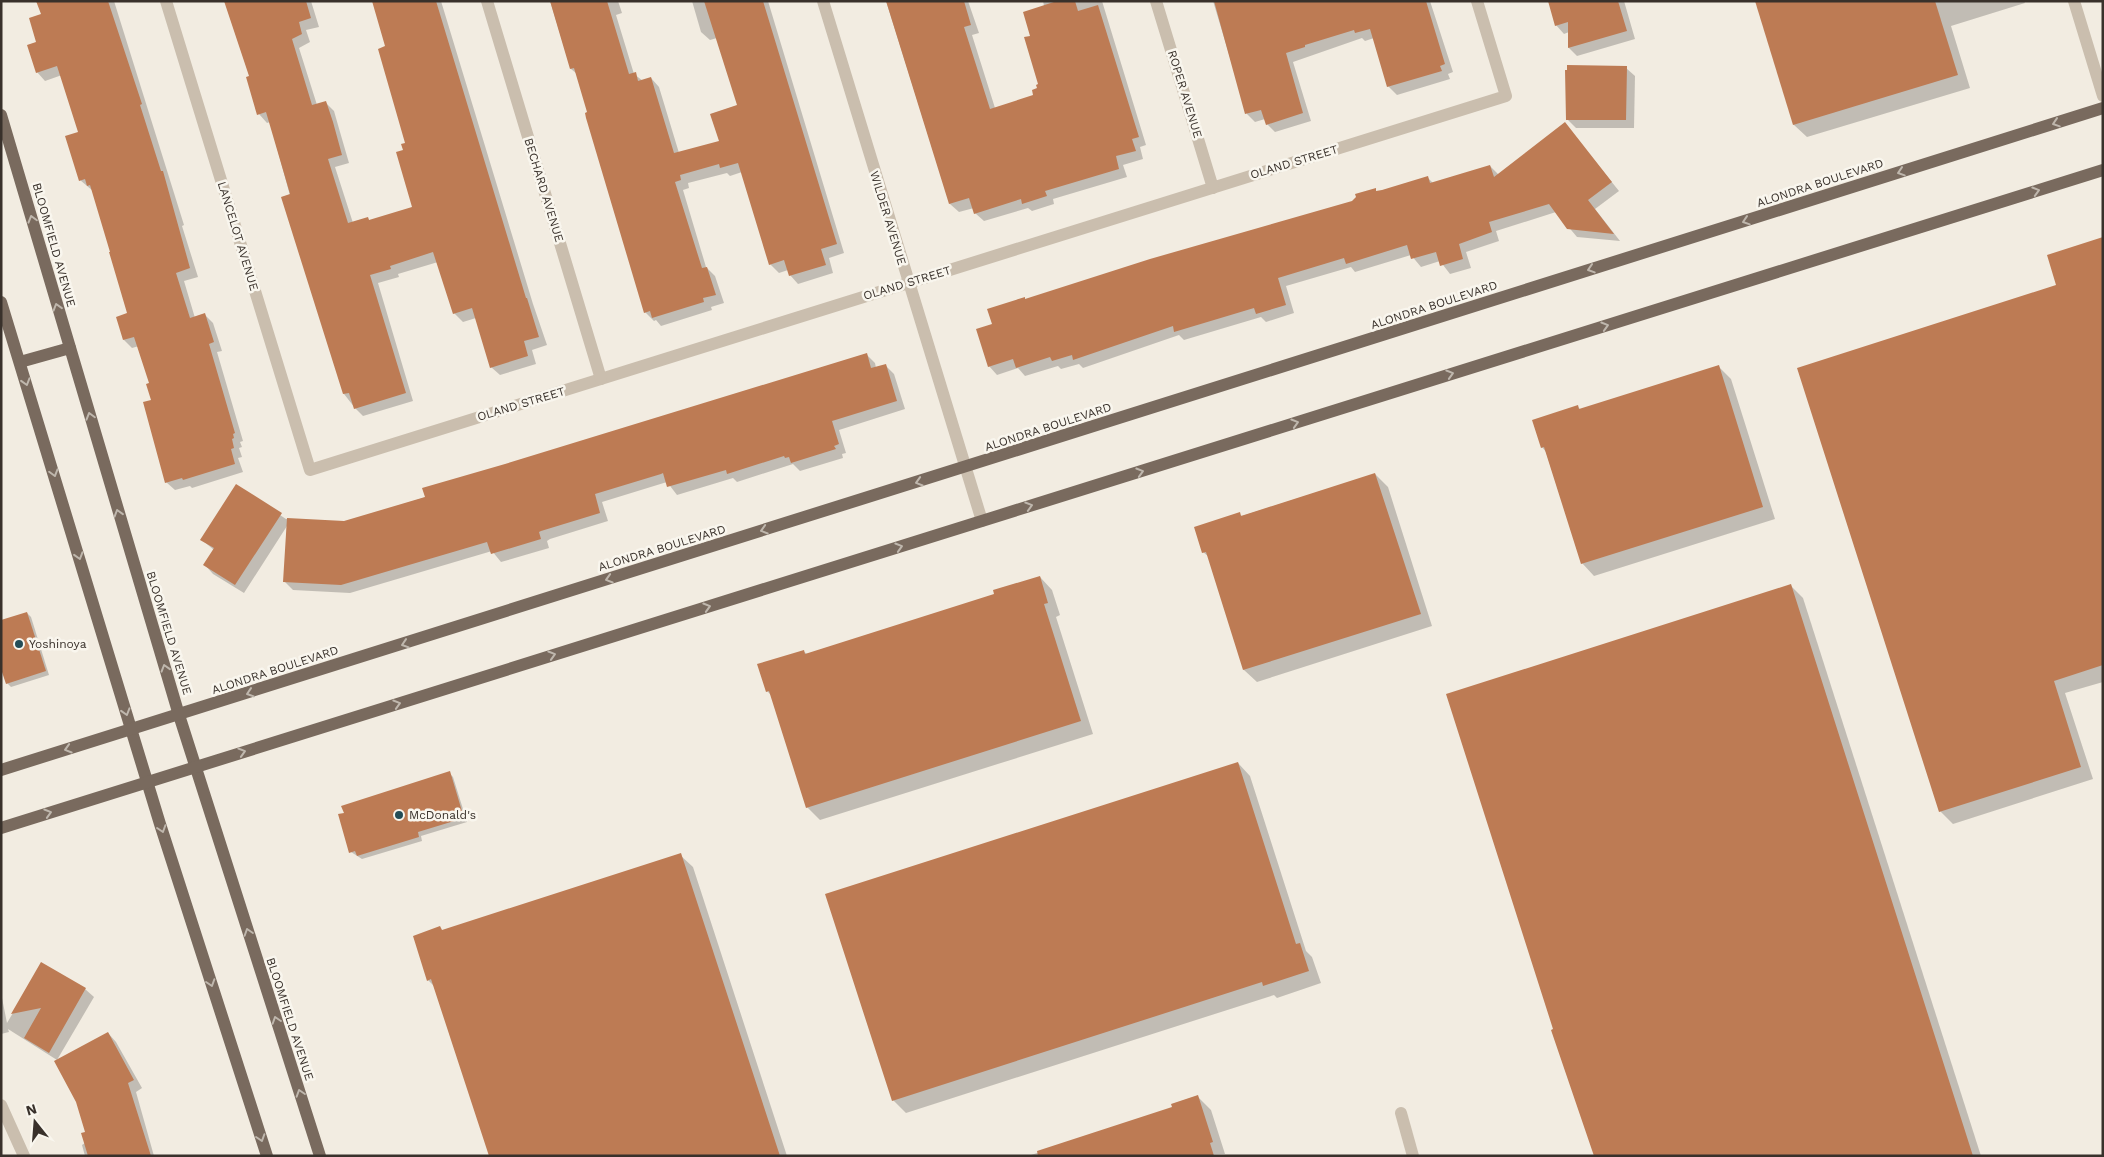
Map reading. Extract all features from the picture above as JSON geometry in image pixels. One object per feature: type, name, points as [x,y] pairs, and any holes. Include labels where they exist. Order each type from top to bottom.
[{"type":"main road","name":"ALONDRA BOULEVARD","points":[[1,770],[2103,108]]},
{"type":"main road","name":"BLOOMFIELD AVENUE","points":[[1,115],[179,715],[320,1156]]},
{"type":"main road","points":[[1,828],[2103,170]]},
{"type":"main road","points":[[1,302],[148,782],[267,1156]]},
{"type":"main road","points":[[20,362],[70,348]]},
{"type":"street","name":"LANCELOT AVENUE","points":[[166,1],[310,470]]},
{"type":"street","name":"BECHARD AVENUE","points":[[487,1],[601,379]]},
{"type":"street","name":"WILDER AVENUE","points":[[823,1],[982,521]]},
{"type":"street","name":"ROPER AVENUE","points":[[1156,1],[1213,188]]},
{"type":"street","name":"OLAND STREET","points":[[310,470],[1506,96],[1477,1]]},
{"type":"street","points":[[2074,1],[2103,96]]},
{"type":"street","points":[[1,1105],[24,1156]]},
{"type":"street","points":[[1401,1114],[1413,1156]]},
{"type":"building","points":[[36,1],[108,1],[142,104],[140,105],[161,171],[163,171],[190,268],[176,273],[190,318],[205,313],[214,342],[209,344],[235,433],[232,439],[234,448],[231,449],[235,464],[183,480],[182,478],[165,483],[143,402],[151,400],[146,384],[149,383],[134,337],[123,340],[116,317],[127,313],[110,252],[90,185],[87,186],[85,179],[79,181],[65,136],[78,132],[57,66],[36,73],[27,45],[36,42],[29,18],[41,14]]},
{"type":"building","points":[[224,1],[306,1],[311,18],[299,22],[302,34],[292,39],[312,105],[326,101],[333,122],[342,155],[328,159],[348,223],[368,217],[369,220],[412,207],[396,152],[403,150],[401,144],[405,143],[378,49],[385,46],[372,1],[436,1],[539,337],[524,341],[528,356],[490,368],[472,308],[453,314],[433,252],[390,266],[391,269],[370,275],[406,393],[354,409],[349,393],[343,394],[281,197],[290,194],[266,112],[257,115],[246,77],[249,76]]},
{"type":"building","points":[[550,1],[607,1],[629,74],[636,72],[638,81],[651,77],[674,153],[719,141],[710,114],[737,105],[704,1],[763,1],[837,244],[821,249],[826,265],[789,276],[784,260],[769,265],[738,163],[720,168],[719,164],[680,175],[681,180],[675,182],[702,268],[707,267],[716,295],[703,298],[704,302],[652,318],[650,311],[644,313],[586,118],[585,113],[587,112],[574,68],[570,69]]},
{"type":"building","points":[[886,1],[964,1],[971,25],[964,27],[990,109],[1033,95],[1032,90],[1037,88],[1036,85],[1038,84],[1024,37],[1030,36],[1023,12],[1057,1],[1075,1],[1078,11],[1098,5],[1139,137],[1132,139],[1136,151],[1116,156],[1119,169],[1045,191],[1047,196],[1022,204],[1021,199],[974,214],[969,198],[949,204]]},
{"type":"building","points":[[1214,1],[1426,1],[1445,64],[1440,66],[1442,71],[1387,87],[1370,29],[1355,33],[1354,30],[1305,45],[1305,47],[1286,53],[1303,113],[1266,125],[1261,110],[1245,114]]},
{"type":"building","points":[[1548,1],[1618,1],[1627,31],[1568,48],[1568,22],[1555,26]]},
{"type":"building","points":[[1755,1],[1935,1],[1958,75],[1793,125]]},
{"type":"building","points":[[1567,65],[1627,66],[1626,120],[1566,120],[1565,70],[1567,70]]},
{"type":"building","points":[[1565,122],[1612,182],[1588,200],[1614,234],[1567,229],[1549,204],[1489,222],[1492,232],[1459,244],[1463,259],[1440,266],[1436,252],[1411,259],[1407,245],[1346,264],[1344,258],[1278,278],[1286,305],[1256,314],[1254,308],[1174,332],[1173,326],[1073,360],[1072,355],[1052,361],[1050,357],[1016,368],[1013,359],[988,367],[976,329],[992,324],[987,309],[1025,297],[1025,299],[1150,259],[1352,201],[1356,197],[1355,194],[1376,188],[1376,191],[1382,190],[1428,176],[1430,183],[1490,165],[1494,177]]},
{"type":"building","points":[[2103,237],[2103,665],[2054,681],[2081,767],[1939,812],[1797,368],[2056,285],[2047,255]]},
{"type":"building","points":[[867,353],[871,368],[886,364],[897,401],[832,421],[839,444],[834,446],[836,449],[791,463],[789,457],[785,458],[784,456],[727,474],[726,470],[667,487],[663,473],[595,494],[600,513],[541,531],[539,532],[541,539],[491,554],[487,542],[341,585],[283,582],[287,518],[344,521],[425,497],[422,488]]},
{"type":"building","points":[[1719,365],[1763,507],[1581,564],[1544,447],[1541,448],[1532,420],[1578,405],[1579,409]]},
{"type":"building","points":[[1375,473],[1421,614],[1243,670],[1206,552],[1202,553],[1194,527],[1240,512],[1241,516]]},
{"type":"building","points":[[236,484],[282,513],[235,585],[203,565],[214,548],[200,540]]},
{"type":"building","points":[[1040,576],[1048,603],[1044,604],[1081,721],[806,808],[769,691],[766,692],[757,664],[804,650],[805,654],[994,594],[993,590]]},
{"type":"building","points":[[1791,584],[1973,1156],[1594,1156],[1551,1030],[1553,1029],[1446,694]]},
{"type":"building","name":"Yoshinoya","points":[[27,612],[46,671],[6,684],[1,669],[1,620]]},
{"type":"building","points":[[1238,762],[1296,944],[1300,943],[1309,971],[1263,986],[1262,982],[892,1101],[825,894]]},
{"type":"building","name":"McDonald's","points":[[450,771],[464,818],[418,832],[419,837],[357,856],[355,851],[349,853],[338,814],[344,813],[341,806]]},
{"type":"building","points":[[681,853],[780,1156],[489,1156],[431,979],[427,981],[413,936],[440,926],[442,930]]},
{"type":"building","points":[[41,962],[86,988],[49,1053],[24,1038],[41,1008],[11,1014]]},
{"type":"building","points":[[108,1032],[134,1080],[128,1083],[151,1156],[88,1156],[81,1133],[85,1132],[76,1102],[54,1061]]},
{"type":"building","points":[[1198,1095],[1213,1142],[1210,1143],[1214,1156],[1038,1156],[1037,1151],[1172,1107],[1171,1104]]},
{"type":"place","name":"Yoshinoya","points":[[19,644]]},
{"type":"place","name":"McDonald's","points":[[399,815]]}]
